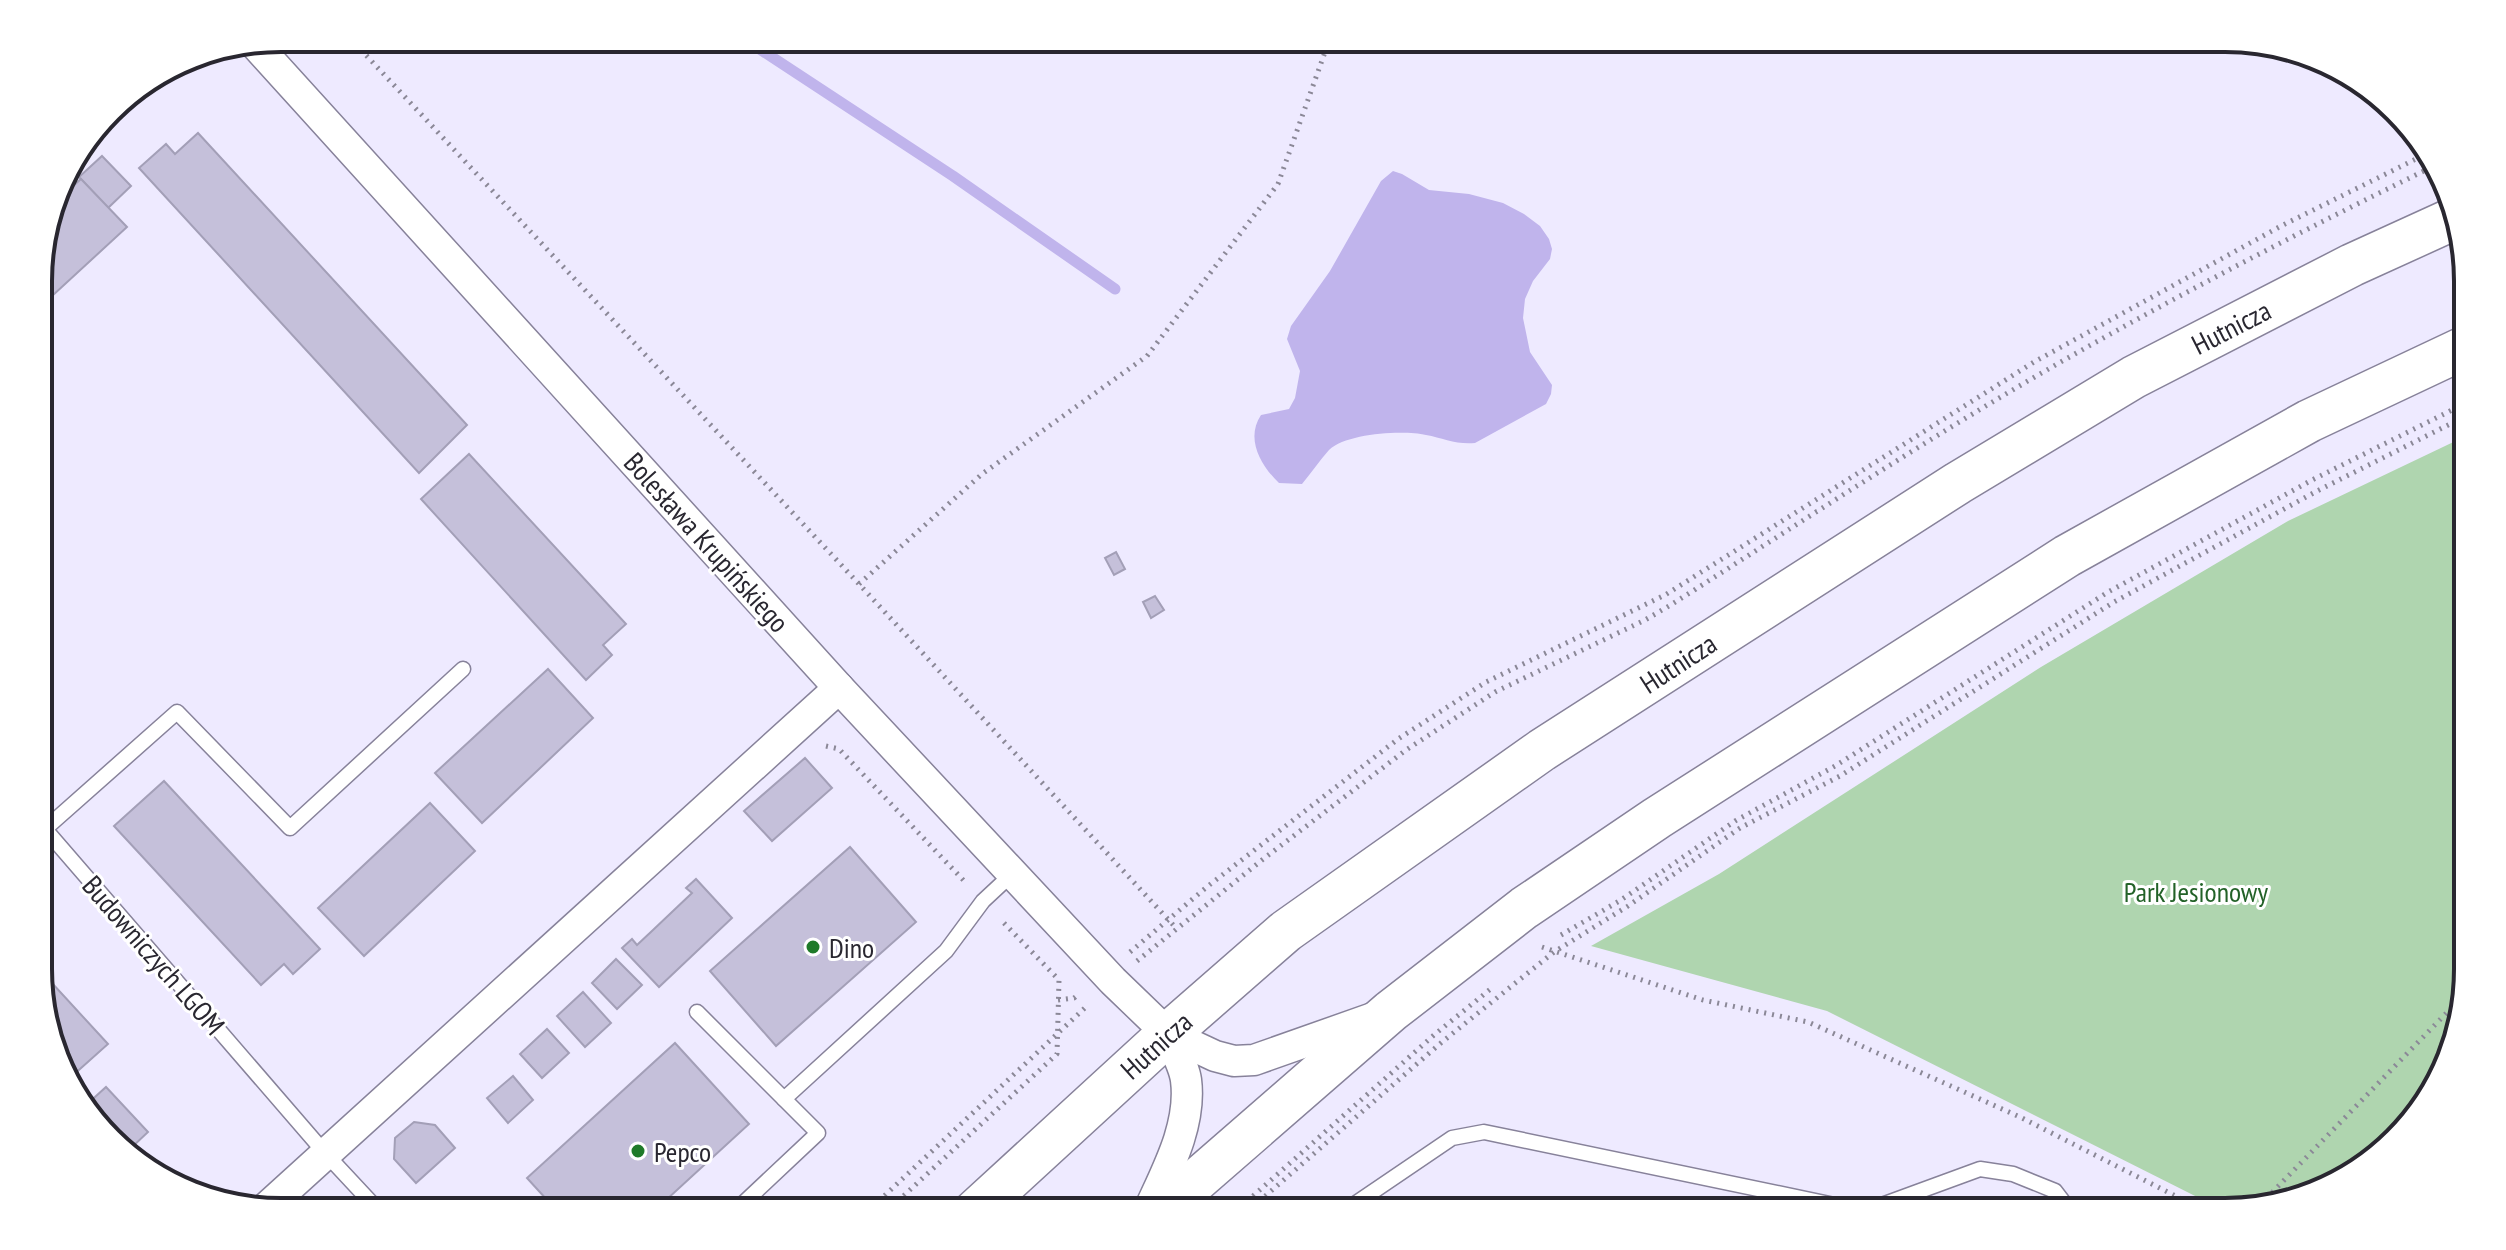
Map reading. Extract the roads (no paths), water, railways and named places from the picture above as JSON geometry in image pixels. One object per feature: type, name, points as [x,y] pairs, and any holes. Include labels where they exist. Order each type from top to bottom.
[{"type":"main road","name":"Hutnicza","points":[[989,1198],[1286,931],[1542,750],[1958,483],[2134,377],[2352,265],[2446,222]]},
{"type":"main road","points":[[1176,1198],[1391,1011],[1524,908],[1657,818],[2067,556],[2309,421],[2454,353]]},
{"type":"street","name":"Bolesława Krupińskiego","points":[[263,53],[839,688],[1113,981],[1168,1034]]},
{"type":"street","points":[[277,1198],[839,688]]},
{"type":"street","points":[[1168,1034],[1215,1056],[1234,1061],[1254,1060],[1391,1011]]},
{"type":"street","points":[[1154,1198],[1173,1157],[1186,1106],[1186,1078],[1168,1034]]},
{"type":"lane","name":"Budowniczych LGOM","points":[[52,823],[177,712],[290,828],[463,669]]},
{"type":"lane","name":"Budowniczych LGOM","points":[[52,837],[325,1153]]},
{"type":"lane","points":[[784,1099],[946,951],[983,901],[1012,874]]},
{"type":"lane","points":[[697,1012],[818,1133],[749,1198]]},
{"type":"lane","points":[[1364,1198],[1452,1138],[1484,1132],[1801,1198]]},
{"type":"lane","points":[[325,1153],[367,1198]]},
{"type":"lane","points":[[1901,1198],[1980,1169],[2013,1174],[2055,1191],[2060,1198]]},
{"type":"waterway","points":[[764,52],[953,176],[1115,289]]},
{"type":"place","name":"Dino","points":[[813,947]]},
{"type":"place","name":"Pepco","points":[[638,1151]]},
{"type":"park label","name":"Park Jesionowy","points":[[2196,891]]}]
